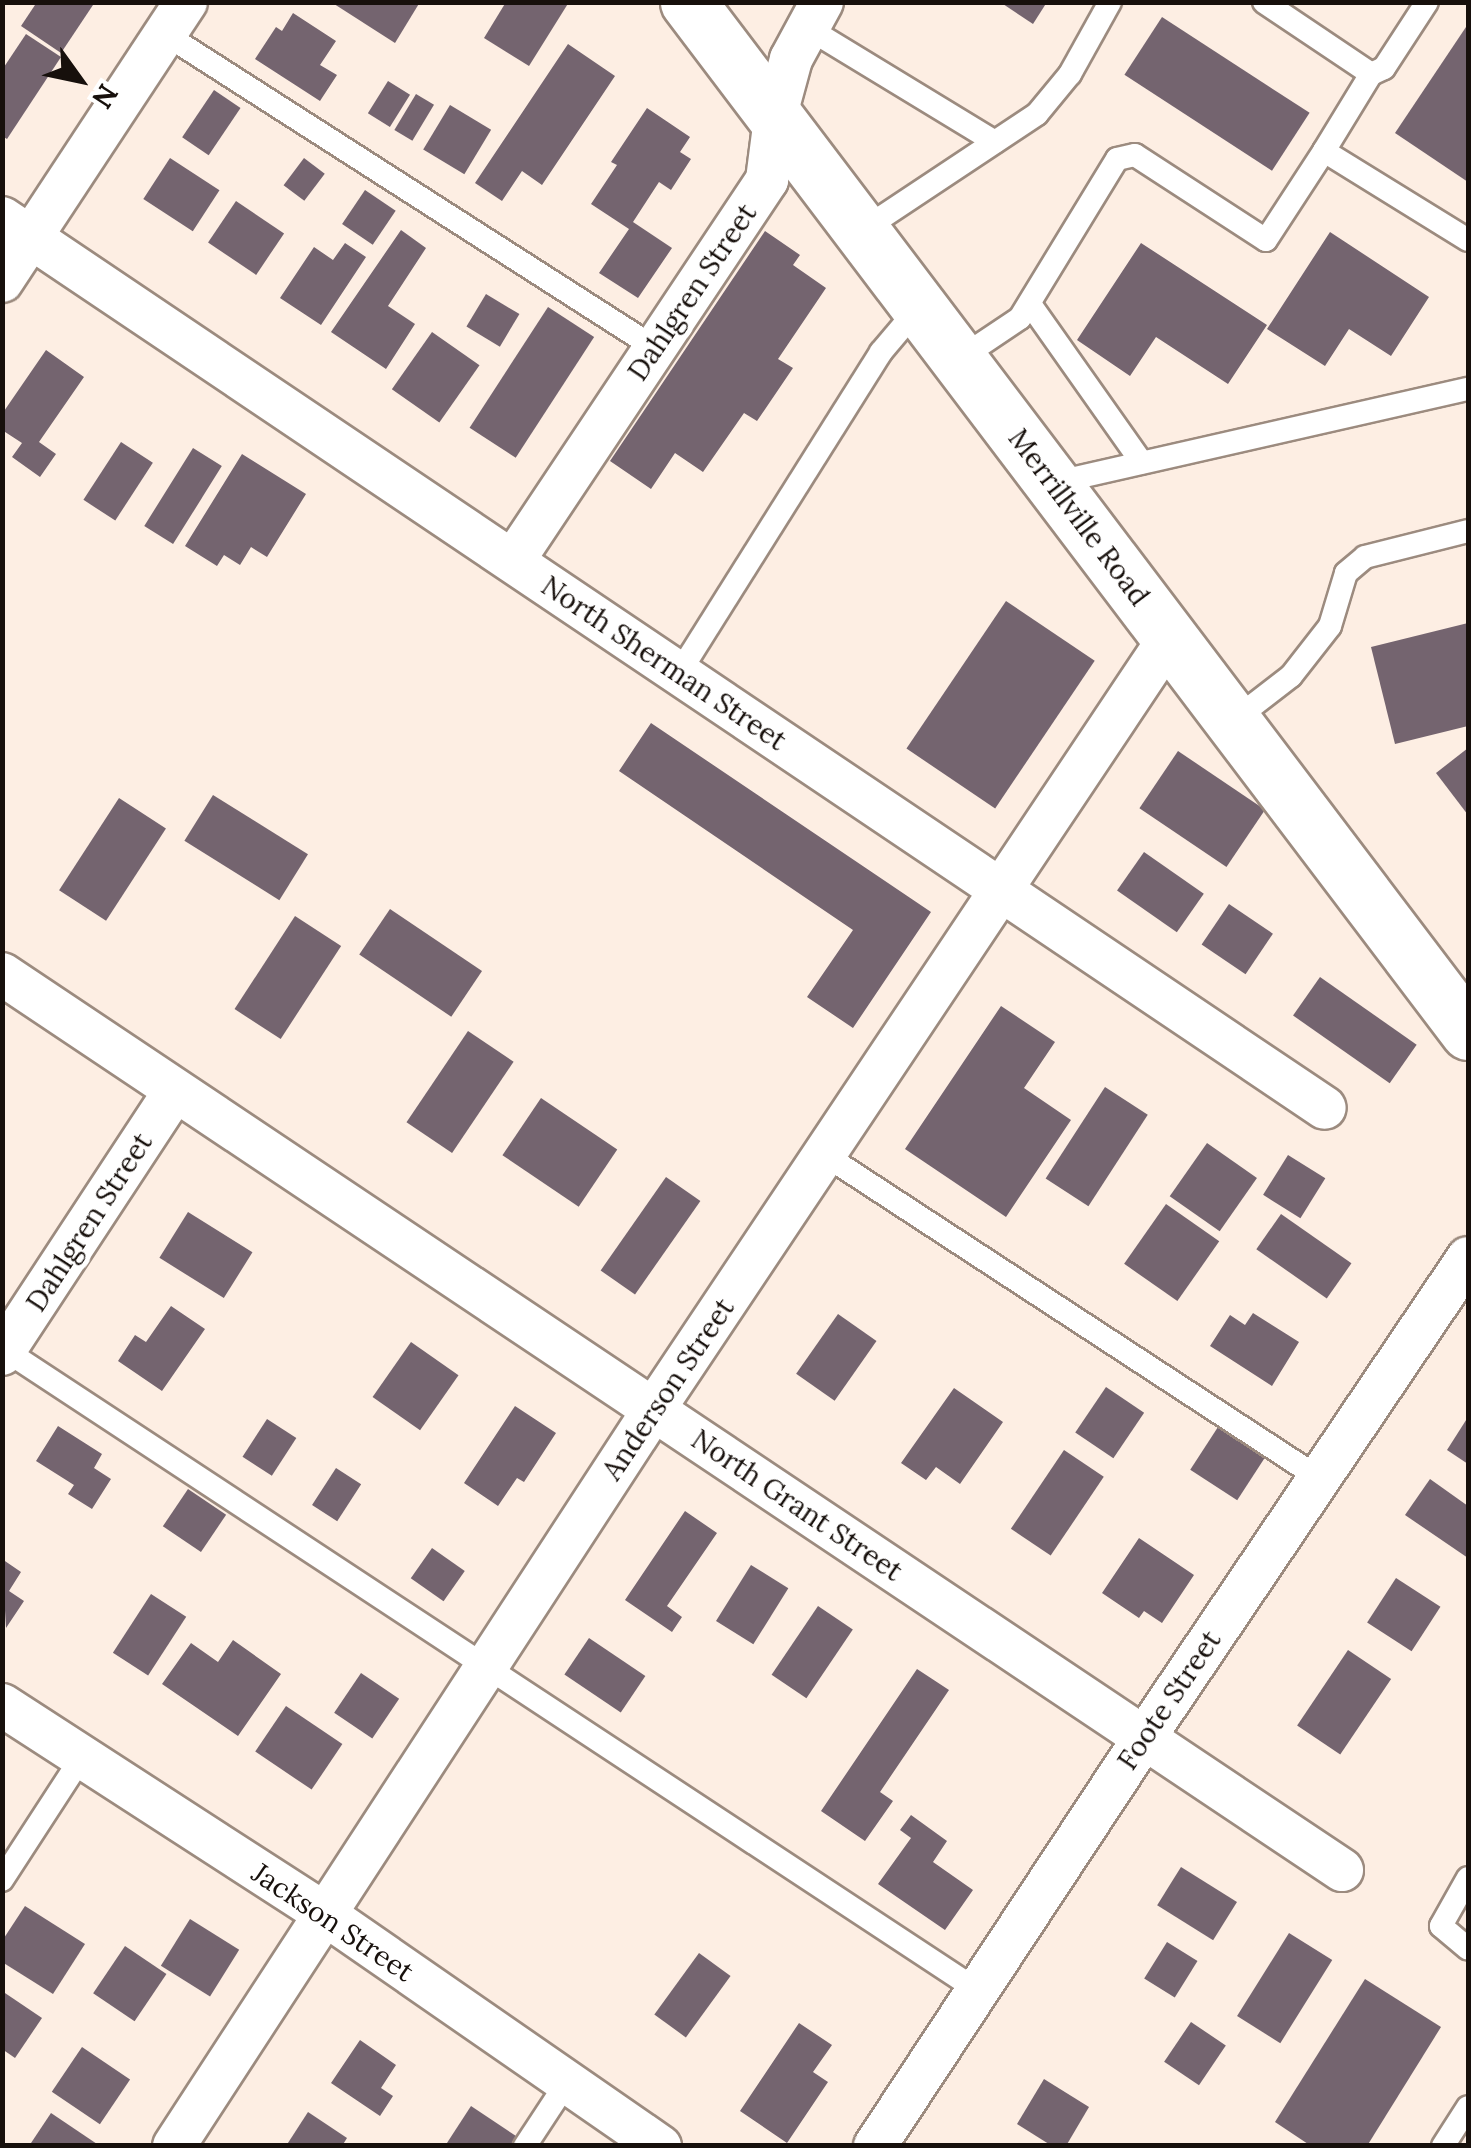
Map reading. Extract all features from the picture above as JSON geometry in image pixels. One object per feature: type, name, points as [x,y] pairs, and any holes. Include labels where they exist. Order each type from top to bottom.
[{"type":"street","name":"Merrillville Road","points":[[688,2],[1468,1032]]},
{"type":"street","points":[[2,281],[17,228],[173,13]]},
{"type":"street","name":"Dahlgren Street","points":[[512,562],[767,180],[775,118],[796,43],[814,15]]},
{"type":"street","name":"North Sherman Street","points":[[17,228],[1325,1108]]},
{"type":"street","name":"Anderson Street","points":[[174,2146],[654,1409],[1170,636]]},
{"type":"street","name":"North Grant Street","points":[[2,974],[1342,1870]]},
{"type":"street","name":"Dahlgren Street","points":[[4,1352],[175,1090]]},
{"type":"street","name":"Foote Street","points":[[875,2146],[1468,1258]]},
{"type":"street","name":"Jackson Street","points":[[2,1705],[323,1913],[660,2146]]},
{"type":"lane","points":[[861,231],[1037,114],[1070,74],[1110,2]]},
{"type":"lane","points":[[1264,2],[1371,74]]},
{"type":"lane","points":[[959,359],[1020,318],[1117,159],[1134,155],[1266,240],[1371,74],[1384,68],[1427,2]]},
{"type":"lane","points":[[173,13],[655,348]]},
{"type":"lane","points":[[814,15],[994,142]]},
{"type":"lane","points":[[1324,151],[1468,240]]},
{"type":"lane","points":[[1030,304],[1142,463]]},
{"type":"lane","points":[[679,674],[882,352],[918,306]]},
{"type":"lane","points":[[1054,483],[1468,388]]},
{"type":"lane","points":[[1234,720],[1291,676],[1330,626],[1346,573],[1365,557],[1468,531]]},
{"type":"lane","points":[[825,1154],[1319,1478]]},
{"type":"lane","points":[[4,1352],[977,1990]]},
{"type":"lane","points":[[2,1880],[82,1757]]},
{"type":"lane","points":[[1468,1878],[1442,1918],[1443,1932],[1468,1949]]},
{"type":"lane","points":[[525,2146],[567,2082]]},
{"type":"lane","points":[[1443,2146],[1468,2107]]},
{"type":"building","points":[[37,2],[95,2],[61,53],[21,26]]},
{"type":"building","points":[[331,2],[420,2],[395,43]]},
{"type":"building","points":[[506,2],[569,2],[529,66],[484,38]]},
{"type":"building","points":[[1000,2],[1047,2],[1033,24]]},
{"type":"building","points":[[293,13],[336,41],[320,65],[337,75],[320,101],[255,59],[276,27],[282,31]]},
{"type":"building","points":[[1162,17],[1310,113],[1272,171],[1124,75]]},
{"type":"building","points":[[1468,24],[1468,182],[1395,133]]},
{"type":"building","points":[[26,34],[61,57],[7,139],[2,136],[2,70]]},
{"type":"building","points":[[568,44],[615,76],[542,185],[522,171],[502,201],[475,183]]},
{"type":"building","points":[[388,81],[410,95],[390,127],[368,113]]},
{"type":"building","points":[[214,90],[241,108],[209,155],[182,137]]},
{"type":"building","points":[[416,94],[434,105],[412,141],[394,130]]},
{"type":"building","points":[[450,105],[491,130],[464,174],[423,150]]},
{"type":"building","points":[[647,108],[690,137],[680,152],[691,159],[671,190],[659,182],[633,222],[672,248],[638,298],[599,273],[629,229],[591,204],[617,165],[611,162]]},
{"type":"building","points":[[170,158],[219,190],[193,231],[143,199]]},
{"type":"building","points":[[304,158],[325,174],[304,201],[284,185]]},
{"type":"building","points":[[365,190],[396,211],[373,245],[342,224]]},
{"type":"building","points":[[236,201],[284,233],[256,275],[208,242]]},
{"type":"building","points":[[401,230],[426,248],[388,306],[415,324],[386,369],[331,332]]},
{"type":"building","points":[[765,231],[800,255],[793,265],[826,288],[778,359],[793,368],[757,421],[744,413],[703,472],[675,453],[651,489],[610,461]]},
{"type":"building","points":[[1330,232],[1429,297],[1391,356],[1349,329],[1325,366],[1267,329]]},
{"type":"building","points":[[345,243],[366,257],[321,325],[280,298],[314,247],[333,260]]},
{"type":"building","points":[[1141,243],[1267,325],[1228,384],[1156,337],[1130,376],[1077,340]]},
{"type":"building","points":[[486,294],[519,314],[500,347],[466,327]]},
{"type":"building","points":[[548,307],[594,337],[516,458],[470,428]]},
{"type":"building","points":[[432,332],[480,365],[439,423],[392,389]]},
{"type":"building","points":[[46,350],[84,377],[39,442],[56,454],[40,477],[12,457],[22,443],[2,430],[2,414]]},
{"type":"building","points":[[121,442],[153,463],[115,521],[83,500]]},
{"type":"building","points":[[193,448],[222,466],[173,544],[144,526]]},
{"type":"building","points":[[242,454],[306,494],[267,557],[251,547],[240,565],[224,555],[217,566],[185,546]]},
{"type":"building","points":[[1006,601],[1095,661],[995,808],[906,749]]},
{"type":"building","points":[[1468,623],[1468,726],[1395,744],[1371,647]]},
{"type":"building","points":[[651,723],[931,912],[853,1028],[807,997],[853,930],[619,771]]},
{"type":"building","points":[[1468,748],[1468,815],[1436,773]]},
{"type":"building","points":[[1178,751],[1265,810],[1226,867],[1139,808]]},
{"type":"building","points":[[213,795],[308,854],[279,900],[184,841]]},
{"type":"building","points":[[119,798],[166,828],[106,921],[59,890]]},
{"type":"building","points":[[1144,852],[1204,894],[1177,932],[1117,891]]},
{"type":"building","points":[[1229,904],[1273,934],[1246,974],[1202,945]]},
{"type":"building","points":[[390,909],[482,971],[451,1017],[359,955]]},
{"type":"building","points":[[295,916],[341,946],[281,1039],[235,1009]]},
{"type":"building","points":[[1320,977],[1417,1045],[1390,1083],[1293,1016]]},
{"type":"building","points":[[1001,1006],[1055,1042],[1024,1088],[1071,1120],[1006,1217],[905,1149]]},
{"type":"building","points":[[468,1031],[514,1062],[452,1153],[406,1122]]},
{"type":"building","points":[[1105,1087],[1148,1115],[1088,1206],[1046,1178]]},
{"type":"building","points":[[541,1098],[617,1149],[579,1207],[502,1155]]},
{"type":"building","points":[[1207,1143],[1257,1178],[1220,1231],[1170,1196]]},
{"type":"building","points":[[1288,1155],[1325,1178],[1300,1218],[1263,1195]]},
{"type":"building","points":[[666,1177],[700,1201],[635,1294],[601,1270]]},
{"type":"building","points":[[1166,1204],[1219,1241],[1177,1301],[1124,1264]]},
{"type":"building","points":[[188,1212],[252,1252],[224,1298],[159,1258]]},
{"type":"building","points":[[1281,1214],[1351,1263],[1327,1299],[1256,1249]]},
{"type":"building","points":[[171,1306],[205,1329],[162,1391],[118,1361],[135,1335],[146,1342]]},
{"type":"building","points":[[1253,1313],[1299,1342],[1272,1386],[1210,1346],[1230,1315],[1245,1325]]},
{"type":"building","points":[[838,1314],[877,1341],[835,1401],[796,1374]]},
{"type":"building","points":[[411,1342],[459,1375],[420,1430],[373,1397]]},
{"type":"building","points":[[1106,1387],[1144,1413],[1113,1458],[1075,1433]]},
{"type":"building","points":[[954,1388],[1003,1422],[960,1484],[936,1467],[926,1480],[901,1463]]},
{"type":"building","points":[[515,1406],[556,1433],[524,1482],[517,1478],[498,1506],[464,1483]]},
{"type":"building","points":[[1468,1417],[1468,1464],[1447,1450]]},
{"type":"building","points":[[267,1419],[296,1438],[272,1476],[242,1457]]},
{"type":"building","points":[[58,1426],[102,1454],[94,1468],[111,1479],[92,1509],[68,1494],[74,1485],[36,1461]]},
{"type":"building","points":[[1218,1427],[1265,1457],[1237,1500],[1190,1470]]},
{"type":"building","points":[[1064,1450],[1104,1477],[1051,1556],[1011,1529]]},
{"type":"building","points":[[336,1468],[361,1484],[337,1521],[312,1505]]},
{"type":"building","points":[[1430,1479],[1468,1506],[1468,1558],[1405,1515]]},
{"type":"building","points":[[188,1489],[226,1515],[201,1552],[163,1526]]},
{"type":"building","points":[[685,1511],[717,1533],[667,1606],[682,1617],[672,1632],[625,1600]]},
{"type":"building","points":[[1139,1538],[1194,1575],[1162,1623],[1144,1611],[1139,1618],[1102,1593]]},
{"type":"building","points":[[432,1548],[465,1571],[444,1601],[411,1578]]},
{"type":"building","points":[[2,1559],[21,1572],[9,1591],[24,1601],[6,1628]]},
{"type":"building","points":[[751,1565],[788,1588],[753,1644],[716,1621]]},
{"type":"building","points":[[1396,1578],[1440,1607],[1412,1651],[1367,1622]]},
{"type":"building","points":[[151,1594],[186,1617],[148,1676],[113,1653]]},
{"type":"building","points":[[818,1606],[853,1629],[806,1698],[772,1675]]},
{"type":"building","points":[[589,1638],[645,1676],[621,1713],[564,1674]]},
{"type":"building","points":[[233,1640],[281,1674],[238,1736],[162,1684],[191,1643],[218,1662]]},
{"type":"building","points":[[1348,1650],[1391,1679],[1340,1755],[1297,1725]]},
{"type":"building","points":[[917,1669],[949,1690],[880,1792],[893,1801],[865,1841],[821,1811]]},
{"type":"building","points":[[361,1673],[399,1699],[372,1739],[334,1713]]},
{"type":"building","points":[[286,1706],[342,1744],[312,1790],[255,1752]]},
{"type":"building","points":[[911,1815],[947,1841],[933,1862],[973,1890],[945,1930],[878,1884],[911,1838],[900,1830]]},
{"type":"building","points":[[1181,1867],[1237,1902],[1213,1940],[1157,1905]]},
{"type":"building","points":[[25,1906],[85,1944],[53,1994],[2,1962],[2,1941]]},
{"type":"building","points":[[190,1919],[239,1950],[210,1996],[161,1966]]},
{"type":"building","points":[[1289,1933],[1332,1960],[1280,2043],[1237,2016]]},
{"type":"building","points":[[1167,1942],[1198,1961],[1175,1998],[1144,1978]]},
{"type":"building","points":[[125,1946],[166,1974],[135,2021],[93,1993]]},
{"type":"building","points":[[699,1953],[731,1976],[686,2037],[654,2014]]},
{"type":"building","points":[[1365,1979],[1441,2027],[1367,2146],[1311,2146],[1275,2122]]},
{"type":"building","points":[[2,1991],[42,2018],[15,2058],[2,2049]]},
{"type":"building","points":[[1191,2022],[1226,2045],[1199,2085],[1164,2062]]},
{"type":"building","points":[[799,2023],[832,2045],[813,2072],[828,2082],[787,2143],[740,2111]]},
{"type":"building","points":[[360,2040],[396,2065],[381,2088],[393,2096],[380,2116],[331,2083]]},
{"type":"building","points":[[82,2047],[130,2079],[100,2124],[52,2092]]},
{"type":"building","points":[[1044,2079],[1089,2107],[1066,2146],[1052,2146],[1017,2124]]},
{"type":"building","points":[[471,2106],[516,2136],[510,2146],[445,2146]]},
{"type":"building","points":[[308,2112],[347,2138],[342,2146],[286,2146]]},
{"type":"building","points":[[51,2113],[100,2146],[29,2146]]}]
